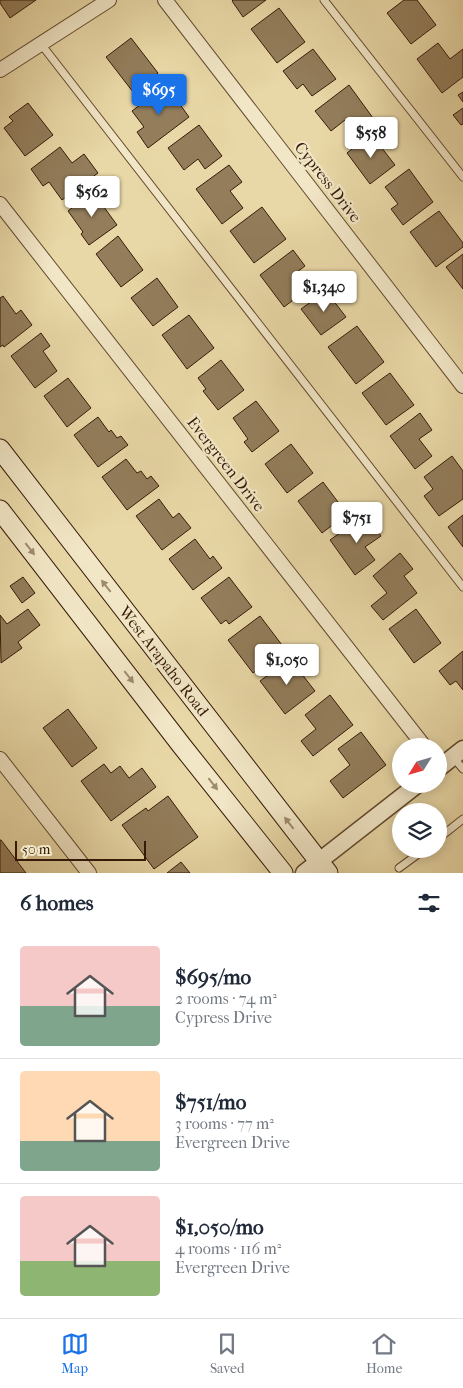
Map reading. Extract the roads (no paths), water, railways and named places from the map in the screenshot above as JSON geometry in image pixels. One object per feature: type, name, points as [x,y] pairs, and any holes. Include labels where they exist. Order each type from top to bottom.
[{"type":"main road","name":"West Arapaho Road","points":[[0,449],[324,867]]},
{"type":"main road","points":[[0,510],[182,746],[283,873]]},
{"type":"street","points":[[0,70],[109,0]]},
{"type":"street","name":"Cypress Drive","points":[[165,0],[463,386]]},
{"type":"street","name":"Evergreen Drive","points":[[0,204],[418,738]]},
{"type":"street","points":[[0,759],[89,873]]},
{"type":"street","points":[[304,873],[324,867],[408,793]]},
{"type":"lane","points":[[324,0],[463,177]]},
{"type":"lane","points":[[41,44],[463,587]]},
{"type":"lane","points":[[447,832],[463,819]]},
{"type":"lane","points":[[399,868],[413,858]]}]
